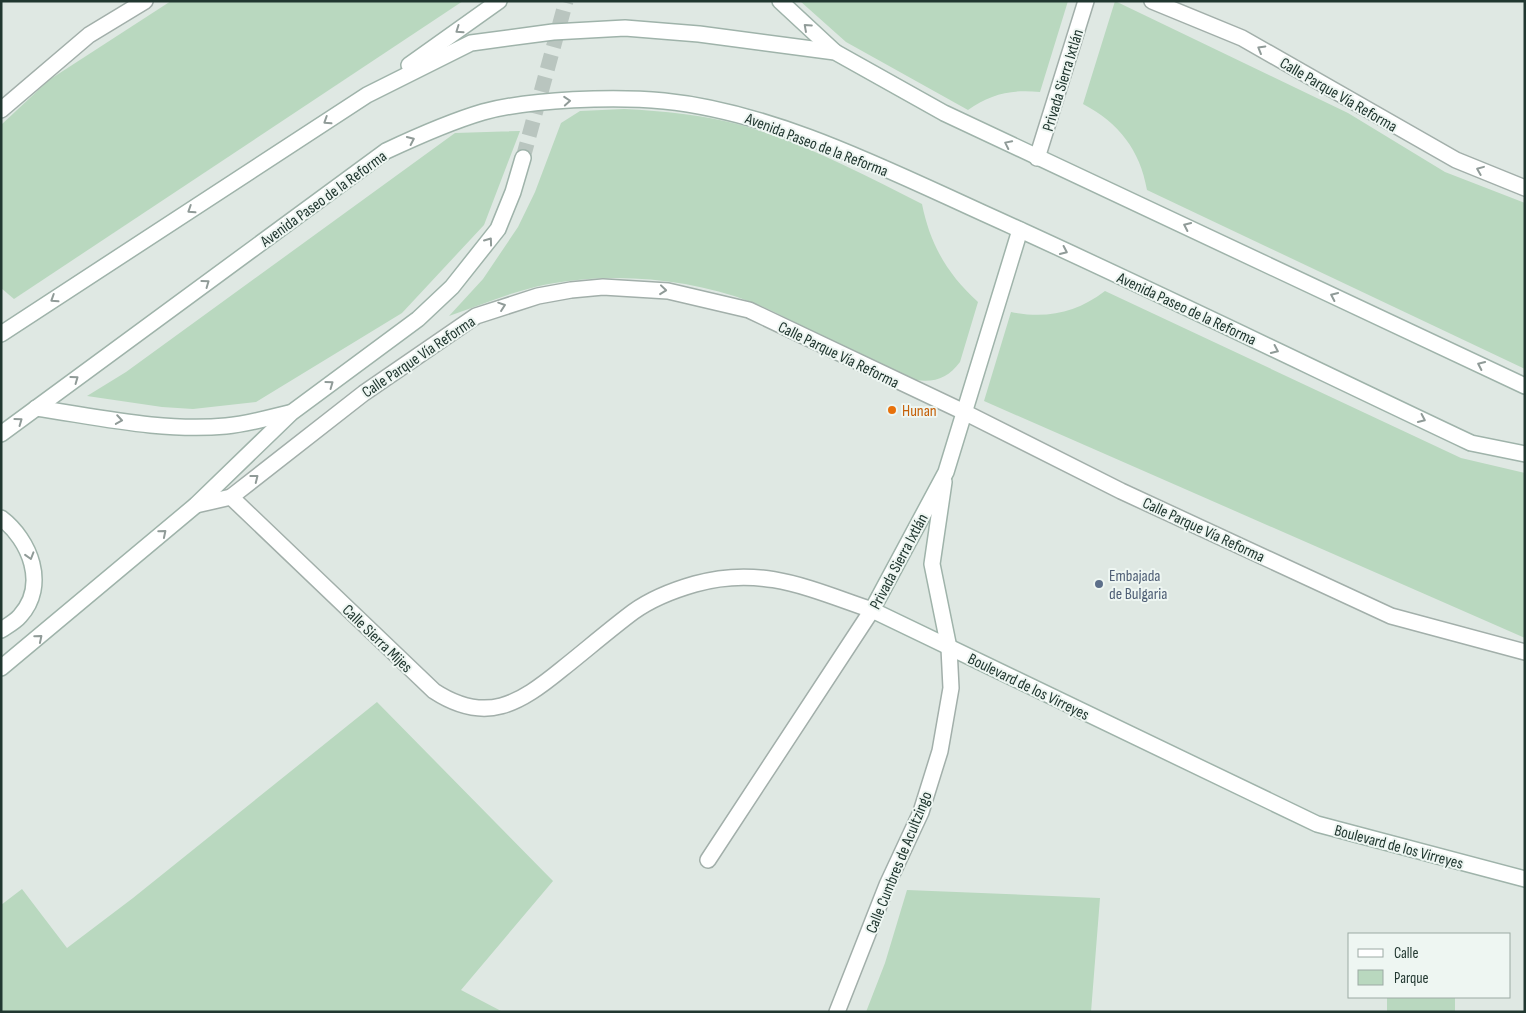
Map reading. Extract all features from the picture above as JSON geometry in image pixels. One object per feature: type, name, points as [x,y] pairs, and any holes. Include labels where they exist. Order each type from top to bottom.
[{"type":"street","points":[[1,110],[88,35],[145,1]]},
{"type":"street","points":[[2,331],[367,95],[499,1]]},
{"type":"street","points":[[780,1],[835,52],[944,113],[1525,386]]},
{"type":"street","name":"Privada Sierra Ixtlán","points":[[1037,158],[1086,1]]},
{"type":"street","name":"Calle Parque Vía Reforma","points":[[1152,1],[1242,38],[1456,160],[1525,188]]},
{"type":"street","points":[[367,95],[471,43],[553,32],[625,28],[699,34],[835,52]]},
{"type":"street","name":"Avenida Paseo de la Reforma","points":[[1,434],[386,152],[437,127],[486,111],[538,104],[624,98],[674,102],[743,115],[800,134],[1020,230],[1470,443],[1525,454]]},
{"type":"street","points":[[3,668],[196,505],[291,413],[418,320],[452,287],[498,229],[513,192],[523,158]]},
{"type":"street","name":"Privada Sierra Ixtlán","points":[[708,860],[872,610],[946,472],[1020,230]]},
{"type":"street","name":"Calle Parque Vía Reforma","points":[[196,505],[232,497],[364,393],[476,316],[538,296],[570,290],[603,287],[668,291],[749,310],[964,412],[1121,491],[1391,616],[1525,652]]},
{"type":"street","points":[[36,408],[153,425],[193,428],[226,426],[291,413]]},
{"type":"street","name":"Calle Cumbres de Acultzingo","points":[[837,1012],[887,885],[921,812],[940,750],[951,688],[949,648],[932,564],[946,472]]},
{"type":"street","name":"Calle Sierra Mijes","points":[[232,497],[434,692],[449,701],[475,708],[500,708],[522,699],[548,681]]},
{"type":"street","points":[[1,518],[22,538],[30,557],[33,577],[31,591],[20,616],[1,630]]},
{"type":"street","name":"Boulevard de los Virreyes","points":[[548,681],[634,611],[654,600],[696,583],[724,578],[779,579],[872,610],[1317,824],[1525,879]]},
{"type":"green space","points":[[171,1],[463,1],[14,299],[1,288],[1,125],[49,80]]},
{"type":"green space","points":[[800,1],[1068,1],[1040,92],[1020,91],[993,96],[968,110],[846,42]]},
{"type":"green space","points":[[1115,1],[1348,113],[1445,172],[1525,203],[1525,369],[1147,190],[1139,162],[1126,139],[1107,120],[1083,104]]},
{"type":"green space","points":[[624,109],[698,116],[764,132],[833,160],[922,204],[925,219],[941,257],[957,280],[978,302],[960,362],[946,376],[929,381],[915,380],[751,302],[699,287],[644,279],[589,279],[535,287],[449,316],[483,279],[518,227],[535,192],[561,123],[580,111]]},
{"type":"green space","points":[[520,131],[484,225],[402,313],[256,402],[193,409],[162,407],[87,396],[126,372],[455,133]]},
{"type":"green space","points":[[1105,291],[1461,458],[1525,473],[1525,638],[984,401],[1011,312],[1037,315],[1061,312],[1083,305]]},
{"type":"green space","points":[[377,702],[553,881],[461,990],[503,1012],[1,1012],[1,905],[22,889],[67,948],[133,898]]},
{"type":"green space","points":[[907,890],[1100,898],[1091,1012],[866,1012],[885,963]]},
{"type":"green space","points":[[1387,998],[1455,998],[1455,1012],[1387,1012]]},
{"type":"tunnel","points":[[523,158],[566,1]]},
{"type":"place","name":"Hunan","points":[[892,410]]},
{"type":"place","name":"Embajada de Bulgaria","points":[[1099,584]]}]
